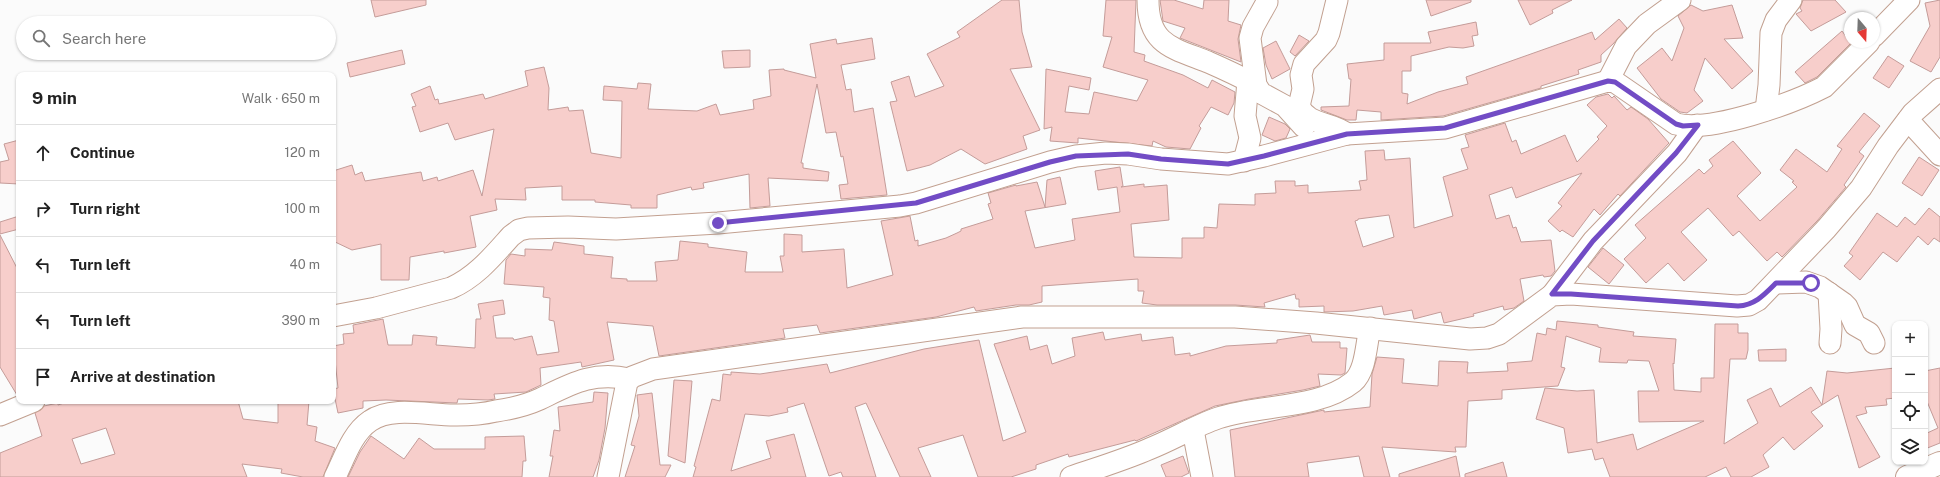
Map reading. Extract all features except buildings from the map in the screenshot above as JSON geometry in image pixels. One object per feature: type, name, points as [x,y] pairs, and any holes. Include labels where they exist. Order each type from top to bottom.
[{"type":"main road","points":[[1907,477],[1940,463]]},
{"type":"street","points":[[1148,0],[1150,24],[1164,43],[1174,49],[1217,66],[1252,83],[1260,93],[1285,106],[1299,120],[1313,142]]},
{"type":"street","points":[[1337,0],[1326,40],[1304,64],[1301,70],[1303,89],[1299,106],[1307,118],[1334,126],[1347,134]]},
{"type":"street","points":[[1608,81],[1626,46],[1647,24],[1680,0]]},
{"type":"street","points":[[1766,110],[1769,85],[1771,33],[1776,20],[1790,0]]},
{"type":"street","points":[[1880,30],[1909,0]]},
{"type":"street","points":[[1244,161],[1250,138],[1245,116],[1252,83],[1250,38],[1253,27],[1267,2]]},
{"type":"street","points":[[336,315],[376,308],[451,288],[463,283],[473,276],[511,236],[519,230],[528,228],[568,227],[616,229],[718,223],[900,206],[916,203],[1050,162],[1076,156],[1128,154],[1161,159],[1216,164],[1244,161],[1347,134],[1445,128],[1608,81],[1615,82],[1676,124],[1683,126],[1714,123],[1766,110],[1824,87],[1863,48]]},
{"type":"street","points":[[1552,294],[1571,294],[1738,306],[1748,305],[1758,300],[1826,230],[1861,188],[1908,120],[1940,89]]},
{"type":"street","points":[[1908,120],[1940,155]]},
{"type":"street","points":[[335,477],[357,434],[370,421],[383,414],[428,412],[456,415],[496,412],[539,400],[581,380],[610,376],[630,379],[653,369],[1022,317],[1235,317],[1370,328],[1470,339],[1487,338],[1498,334],[1552,294],[1593,241],[1676,153],[1698,125]]},
{"type":"street","points":[[1776,283],[1811,283],[1829,294],[1847,307],[1855,326],[1869,333],[1874,343]]},
{"type":"street","points":[[1829,294],[1831,329],[1830,343]]},
{"type":"street","points":[[1072,477],[1147,450],[1193,430],[1216,418],[1232,413],[1312,400],[1342,390],[1354,382],[1359,374],[1370,328]]},
{"type":"street","points":[[608,477],[624,392],[630,379]]},
{"type":"street","points":[[0,415],[27,404]]},
{"type":"street","points":[[1193,430],[1202,477]]},
{"type":"route","points":[[718,223],[900,206],[916,203],[1050,162],[1076,156],[1128,154],[1161,159],[1228,164],[1347,134],[1445,128],[1600,82],[1608,81],[1615,82],[1676,124],[1683,126],[1698,125],[1667,164],[1643,187],[1593,241],[1552,294],[1562,293],[1738,306],[1748,305],[1758,300],[1776,283],[1811,283]]}]
